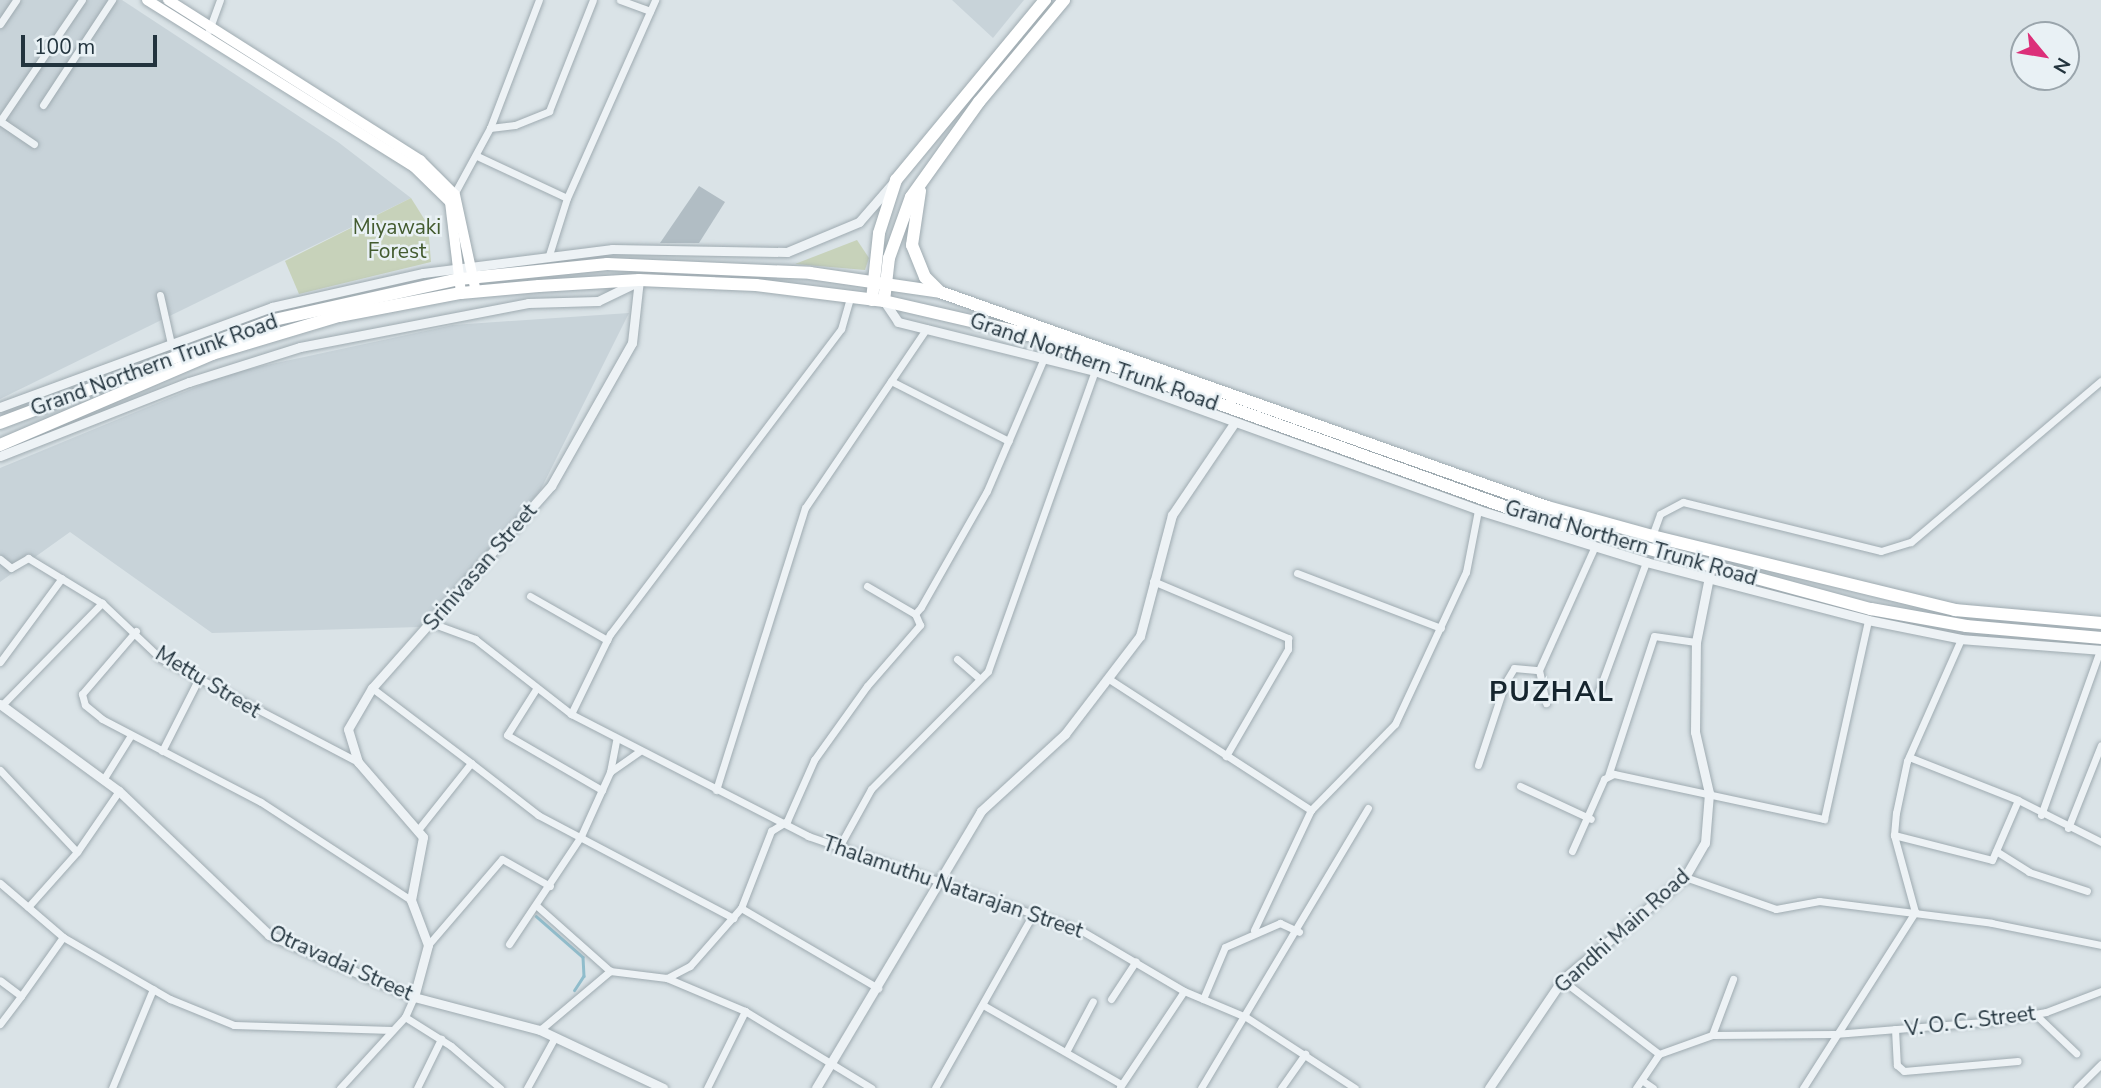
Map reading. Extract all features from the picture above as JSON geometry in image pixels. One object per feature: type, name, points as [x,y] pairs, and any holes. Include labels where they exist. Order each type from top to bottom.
[{"type":"main road","points":[[147,0],[208,33],[420,160],[453,198],[476,292]]},
{"type":"main road","points":[[168,0],[208,33]]},
{"type":"main road","points":[[881,281],[879,233],[896,180],[1045,0]]},
{"type":"main road","points":[[878,301],[881,281],[901,221],[923,181],[979,102],[1063,0]]},
{"type":"main road","points":[[923,181],[912,245],[925,277],[940,292]]},
{"type":"main road","points":[[453,198],[461,293]]},
{"type":"main road","name":"Grand Northern Trunk Road","points":[[0,424],[215,339],[340,303],[458,274],[607,264],[691,264],[881,281],[940,292],[1547,507],[1714,552],[1955,610],[2101,623]]},
{"type":"main road","name":"Grand Northern Trunk Road","points":[[0,445],[212,354],[339,316],[461,293],[639,280],[756,285],[878,301],[1023,333],[1539,519],[1709,573],[1942,623],[2101,638]]},
{"type":"street","points":[[2,18],[16,0]]},
{"type":"street","points":[[34,144],[0,121],[82,0]]},
{"type":"street","points":[[43,105],[112,0]]},
{"type":"street","points":[[208,33],[220,0]]},
{"type":"street","points":[[453,198],[490,128],[539,0]]},
{"type":"street","points":[[490,128],[515,125],[549,111],[593,0]]},
{"type":"street","points":[[620,0],[650,11]]},
{"type":"street","points":[[549,255],[567,198],[655,0]]},
{"type":"street","points":[[477,156],[567,198]]},
{"type":"street","points":[[473,272],[549,255],[612,250],[787,252],[859,222],[896,180]]},
{"type":"street","points":[[0,407],[272,307],[458,274]]},
{"type":"street","points":[[0,456],[189,382],[300,347],[528,303],[598,301],[639,280]]},
{"type":"street","name":"Srinivasan Street","points":[[417,831],[358,762],[348,729],[372,688],[434,624],[551,486],[632,342],[639,280]]},
{"type":"street","points":[[160,295],[171,344]]},
{"type":"street","points":[[571,714],[607,640],[841,329],[850,298]]},
{"type":"street","points":[[878,301],[898,322],[1046,355],[1478,510],[1646,562],[1709,573],[1868,620],[1961,639],[2101,650],[2041,815]]},
{"type":"street","points":[[716,790],[805,508],[927,328]]},
{"type":"street","points":[[915,614],[958,545],[1009,441],[1046,355]]},
{"type":"street","points":[[839,847],[871,789],[980,679],[994,660],[1023,562],[1040,536],[1095,371]]},
{"type":"street","points":[[891,381],[1009,441]]},
{"type":"street","points":[[1653,536],[1660,514],[1683,502],[1881,551],[1910,542],[2101,381]]},
{"type":"street","points":[[816,1088],[942,882],[981,811],[1066,734],[1140,636],[1172,515],[1235,422]]},
{"type":"street","points":[[1254,930],[1311,810],[1395,724],[1465,572],[1478,510]]},
{"type":"street","points":[[1546,703],[1539,670],[1595,547]]},
{"type":"street","name":"Gandhi Main Road","points":[[1489,1088],[1562,980],[1685,877],[1705,843],[1709,793],[1695,732],[1696,642],[1714,552]]},
{"type":"street","name":"Mettu Street","points":[[0,559],[11,568],[29,558],[102,603],[136,631],[160,658],[358,762]]},
{"type":"street","points":[[1597,696],[1646,562]]},
{"type":"street","points":[[1297,573],[1441,628]]},
{"type":"street","points":[[0,663],[62,578]]},
{"type":"street","points":[[1153,581],[1288,638],[1287,649],[1226,755]]},
{"type":"street","points":[[667,978],[690,966],[741,908],[771,831],[782,823],[814,760],[920,625],[915,614],[867,586]]},
{"type":"street","points":[[530,596],[607,640]]},
{"type":"street","points":[[1,705],[102,603]]},
{"type":"street","points":[[1608,775],[1709,793],[1825,819],[1868,620]]},
{"type":"street","name":"Thalamuthu Natarajan Street","points":[[434,624],[475,639],[536,689],[616,741],[782,823],[839,847],[1034,912],[1136,961],[1184,991],[1246,1017],[1355,1088]]},
{"type":"street","points":[[136,631],[81,697],[102,719],[261,802],[411,900]]},
{"type":"street","points":[[1572,850],[1591,819],[1608,775],[1654,636],[1696,642]]},
{"type":"street","points":[[1803,1088],[1915,912],[1894,835],[1909,757],[1961,639]]},
{"type":"street","points":[[957,659],[980,679]]},
{"type":"street","points":[[1478,765],[1512,671],[1539,670]]},
{"type":"street","points":[[162,751],[198,680]]},
{"type":"street","points":[[1109,680],[1311,810]]},
{"type":"street","points":[[372,688],[538,815],[733,919]]},
{"type":"street","points":[[536,689],[507,734],[602,790]]},
{"type":"street","name":"Otravadai Street","points":[[1,705],[119,791],[269,934],[414,997],[540,1030],[663,1088]]},
{"type":"street","points":[[103,780],[131,735]]},
{"type":"street","points":[[509,944],[537,906],[581,836],[610,772],[616,741]]},
{"type":"street","points":[[2068,828],[2101,745]]},
{"type":"street","points":[[610,772],[639,752]]},
{"type":"street","points":[[1909,757],[2018,800],[2041,815],[2101,842]]},
{"type":"street","points":[[428,945],[411,900],[424,848],[417,831],[471,764]]},
{"type":"street","points":[[0,770],[77,852]]},
{"type":"street","points":[[1520,786],[1591,819]]},
{"type":"street","points":[[27,907],[77,852],[119,791]]},
{"type":"street","points":[[1894,835],[1992,860],[2018,800]]},
{"type":"street","points":[[1200,1088],[1298,932],[1368,808]]},
{"type":"street","points":[[1996,851],[2029,872],[2087,891]]},
{"type":"street","points":[[340,1088],[405,1017],[414,997],[428,945],[502,859],[550,886]]},
{"type":"street","points":[[1685,877],[1776,909],[1819,901],[1915,912],[2101,945]]},
{"type":"street","points":[[0,883],[63,937],[153,989],[234,1025],[392,1030]]},
{"type":"street","points":[[537,906],[610,971],[667,978],[745,1011],[832,1061],[871,1088]]},
{"type":"street","points":[[741,908],[878,988]]},
{"type":"street","points":[[936,1088],[1034,912]]},
{"type":"street","points":[[1202,999],[1216,958],[1254,930],[1280,923],[1298,932]]},
{"type":"street","points":[[0,1024],[63,937]]},
{"type":"street","points":[[1111,999],[1136,961]]},
{"type":"street","points":[[540,1030],[610,971]]},
{"type":"street","points":[[1712,1035],[1733,979]]},
{"type":"street","points":[[0,980],[20,996]]},
{"type":"street","points":[[1562,980],[1659,1054],[1636,1088]]},
{"type":"street","points":[[112,1088],[153,989]]},
{"type":"street","points":[[983,1005],[1067,1050],[1121,1086],[1184,991]]},
{"type":"street","name":"V. O. C. Street","points":[[1659,1054],[1712,1035],[1835,1034],[2035,1014],[2101,991]]},
{"type":"street","points":[[1067,1050],[1093,1001]]},
{"type":"street","points":[[707,1088],[745,1011]]},
{"type":"street","points":[[2035,1014],[2076,1053]]},
{"type":"street","points":[[405,1017],[441,1039],[500,1088]]},
{"type":"street","points":[[1895,1030],[1897,1065],[1904,1071],[2018,1061]]},
{"type":"street","points":[[527,1088],[555,1037]]},
{"type":"street","points":[[417,1088],[441,1039]]},
{"type":"street","points":[[1281,1088],[1305,1054]]},
{"type":"street","points":[[2077,1088],[2101,1064]]},
{"type":"street","points":[[1643,1081],[1653,1088]]},
{"type":"shaded area","points":[[0,0],[122,0],[338,142],[411,198],[0,399]]},
{"type":"shaded area","points":[[952,0],[1024,0],[993,38]]},
{"type":"shaded area","points":[[629,313],[540,491],[420,627],[212,633],[70,532],[0,582],[0,468],[230,373],[453,325]]},
{"type":"green space","name":"Miyawaki Forest","points":[[411,198],[428,225],[431,262],[299,294],[285,261]]},
{"type":"green space","points":[[857,240],[869,258],[865,270],[795,264]]},
{"type":"building","points":[[699,186],[725,202],[699,243],[660,243]]},
{"type":"waterway","points":[[536,916],[583,957],[584,976],[575,990]]},
{"type":"district","name":"PUZHAL","points":[[1552,692]]}]
